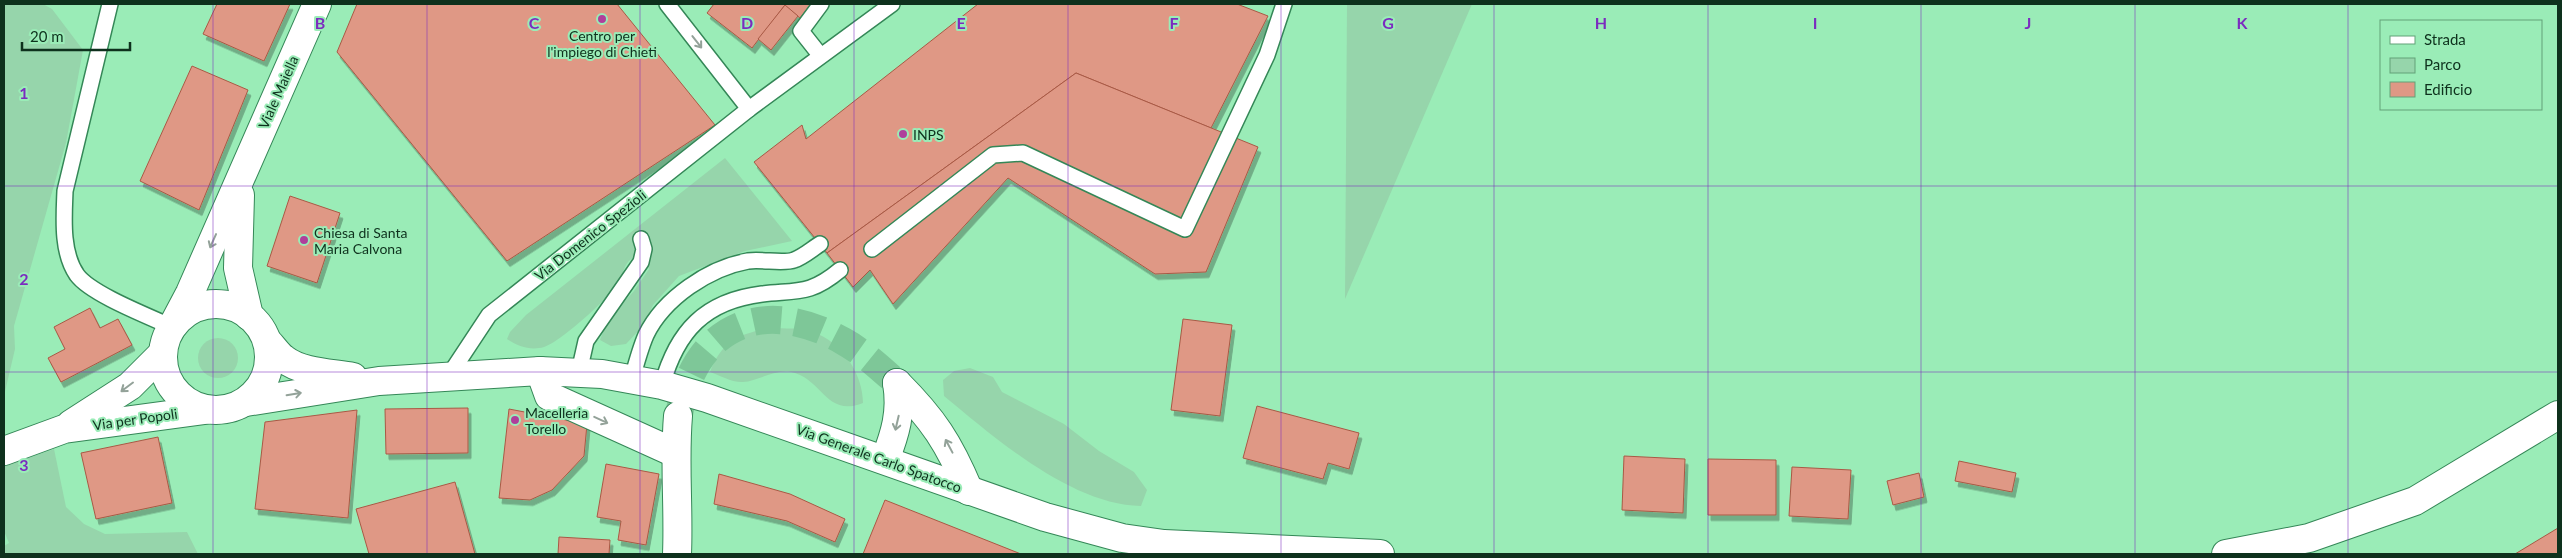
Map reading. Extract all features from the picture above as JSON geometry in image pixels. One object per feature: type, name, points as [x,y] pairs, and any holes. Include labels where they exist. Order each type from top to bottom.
[{"type":"main road","name":"Viale Maiella","points":[[172,327],[190,293],[317,4]]},
{"type":"main road","name":"Viale Maiella","points":[[240,181],[238,268],[249,316]]},
{"type":"main road","points":[[208,304],[222,304],[249,316],[260,327],[268,342],[269,359],[266,376],[258,390],[246,402],[219,411],[205,410],[186,402],[171,387],[163,368],[162,354],[165,340],[172,327],[188,312],[208,304]]},
{"type":"main road","name":"Via Generale Carlo Spatocco","points":[[268,342],[284,359],[313,370],[379,381]]},
{"type":"main road","name":"Via per Popoli","points":[[64,429],[130,386],[162,354]]},
{"type":"main road","points":[[540,371],[549,396],[675,454]]},
{"type":"main road","name":"Via Generale Carlo Spatocco","points":[[246,402],[379,381],[448,376],[540,371],[579,372],[632,379],[662,385],[752,412],[1045,517],[1122,538],[1164,544],[1380,554]]},
{"type":"main road","points":[[885,460],[898,422],[900,408],[897,383],[936,425],[949,445],[969,491]]},
{"type":"main road","name":"Via per Popoli","points":[[4,451],[64,429],[205,410]]},
{"type":"main road","points":[[2226,554],[2309,538],[2415,501],[2558,415]]},
{"type":"main road","points":[[677,554],[679,502],[675,454],[678,416]]},
{"type":"lane","points":[[110,4],[65,191],[64,222],[68,253],[77,274],[89,287],[172,327]]},
{"type":"lane","points":[[667,4],[749,109]]},
{"type":"lane","points":[[820,55],[801,31],[821,4]]},
{"type":"lane","name":"Via Domenico Spezioli","points":[[448,376],[489,315],[749,109],[820,55],[892,4]]},
{"type":"lane","points":[[872,249],[993,155],[1023,153],[1185,228],[1267,55],[1284,4]]},
{"type":"lane","points":[[579,372],[586,341],[641,262],[644,249],[641,239]]},
{"type":"lane","points":[[632,379],[647,334],[664,309],[676,298],[708,277],[737,264],[764,259],[793,261],[820,244]]},
{"type":"lane","points":[[662,385],[669,361],[679,340],[694,323],[712,309],[752,296],[808,290],[824,284],[840,270]]},
{"type":"green space","points":[[4,4],[43,4],[52,9],[83,50],[66,143],[14,326],[15,349],[4,396]]},
{"type":"green space","points":[[1347,4],[1472,4],[1345,299]]},
{"type":"green space","points":[[725,158],[792,241],[745,251],[679,276],[653,305],[644,325],[626,344],[611,346],[600,340],[608,319],[634,291],[649,269],[646,259],[636,256],[624,268],[620,280],[613,291],[572,329],[551,344],[539,348],[529,348],[520,346],[507,339],[510,332],[526,315]]},
{"type":"green space","points":[[770,328],[808,330],[833,343],[842,351],[855,370],[862,392],[863,403],[851,406],[840,405],[832,401],[810,381],[791,372],[779,372],[755,380],[739,382],[710,372],[720,353],[732,341],[740,336]]},
{"type":"green space","points":[[222,338],[229,341],[235,347],[238,358],[237,366],[229,375],[222,378],[214,378],[207,375],[199,366],[198,354],[201,347],[210,339]]},
{"type":"green space","points":[[970,368],[993,377],[1002,392],[1064,424],[1099,451],[1134,472],[1147,490],[1141,506],[1115,503],[1088,494],[1062,482],[1036,467],[987,431],[944,396],[943,380],[954,371]]},
{"type":"green space","points":[[54,449],[66,507],[84,524],[105,534],[187,532],[198,554],[4,554],[4,546],[9,543],[4,531],[4,466]]},
{"type":"building","points":[[217,4],[290,4],[264,61],[203,34]]},
{"type":"building","points":[[357,4],[617,4],[715,125],[507,261],[337,52]]},
{"type":"building","points":[[714,4],[785,5],[752,48],[707,13]]},
{"type":"building","points":[[783,4],[811,4],[800,18]]},
{"type":"building","name":"INPS","points":[[978,4],[1237,4],[1268,16],[1211,128],[1076,73],[827,253],[754,162],[802,125],[806,139]]},
{"type":"building","points":[[785,5],[798,16],[771,50],[758,39]]},
{"type":"building","points":[[192,66],[248,90],[199,210],[140,181]]},
{"type":"building","points":[[1076,73],[1258,147],[1206,272],[1155,274],[1008,178],[893,304],[870,270],[853,287],[827,253]]},
{"type":"building","name":"Chiesa di Santa Maria Calvona","points":[[290,196],[340,213],[317,283],[267,266]]},
{"type":"building","points":[[90,308],[100,328],[118,319],[132,345],[61,382],[48,358],[65,349],[54,327]]},
{"type":"building","points":[[1183,319],[1232,325],[1220,416],[1171,410]]},
{"type":"building","points":[[1257,406],[1359,433],[1349,469],[1328,463],[1323,479],[1243,458]]},
{"type":"building","points":[[468,408],[468,453],[386,454],[385,409]]},
{"type":"building","points":[[509,409],[587,424],[584,456],[552,490],[530,500],[499,498]]},
{"type":"building","points":[[357,410],[348,518],[255,509],[265,422]]},
{"type":"building","points":[[158,437],[172,503],[96,519],[81,453]]},
{"type":"building","points":[[1624,456],[1685,459],[1683,513],[1622,510]]},
{"type":"building","points":[[1708,459],[1776,460],[1776,515],[1708,515]]},
{"type":"building","points":[[1959,461],[2016,473],[2012,492],[1955,481]]},
{"type":"building","points":[[606,464],[659,474],[646,545],[618,540],[621,521],[597,517]]},
{"type":"building","points":[[1792,467],[1851,470],[1848,519],[1789,516]]},
{"type":"building","points":[[1919,473],[1924,497],[1893,505],[1887,481]]},
{"type":"building","points":[[719,474],[790,494],[845,519],[835,542],[787,521],[714,504]]},
{"type":"building","points":[[455,482],[475,554],[369,554],[356,509]]},
{"type":"building","points":[[885,500],[1021,554],[863,554]]},
{"type":"building","points":[[2558,528],[2558,554],[2515,554]]},
{"type":"building","points":[[559,537],[610,540],[609,554],[558,554]]},
{"type":"tunnel","points":[[679,414],[687,383],[700,358],[717,339],[738,327],[761,321],[787,321],[814,328],[843,341],[897,383]]},
{"type":"place","name":"Centro per l'impiego di Chieti","points":[[602,19]]},
{"type":"place","name":"INPS","points":[[903,134]]},
{"type":"place","name":"Chiesa di Santa Maria Calvona","points":[[304,240]]},
{"type":"place","name":"Macelleria Torello","points":[[515,420]]}]
